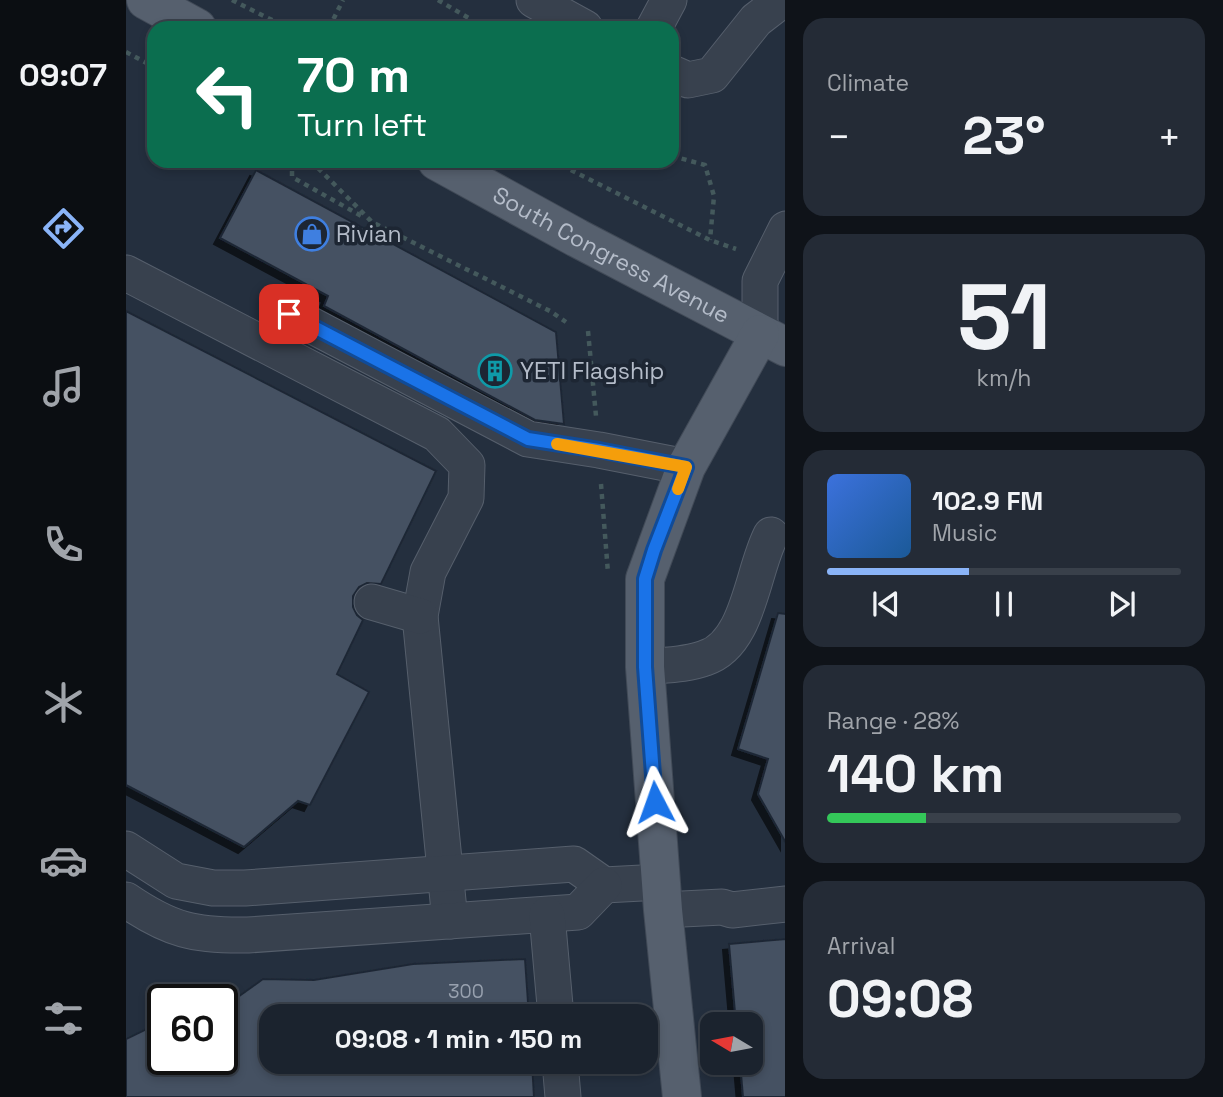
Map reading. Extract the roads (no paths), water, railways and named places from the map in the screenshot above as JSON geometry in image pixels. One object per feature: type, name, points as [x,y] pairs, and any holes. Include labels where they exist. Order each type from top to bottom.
[{"type":"main road","points":[[146,0],[184,21]]},
{"type":"main road","name":"South Congress Avenue","points":[[450,168],[577,238],[777,332]]},
{"type":"main road","points":[[682,1097],[662,896],[645,667],[645,579],[686,467],[777,332]]},
{"type":"lane","points":[[534,0],[572,21]]},
{"type":"lane","points":[[658,21],[669,0]]},
{"type":"lane","points":[[679,76],[688,80],[712,75],[756,20],[782,0]]},
{"type":"lane","points":[[777,332],[760,281],[785,231]]},
{"type":"lane","points":[[126,273],[218,304],[437,433],[467,465],[466,498],[428,572],[420,616],[450,921]]},
{"type":"lane","points":[[289,314],[528,439],[686,467]]},
{"type":"lane","points":[[645,667],[708,658],[726,645],[745,613],[753,582],[771,536]]},
{"type":"lane","points":[[372,602],[420,616]]},
{"type":"lane","points":[[126,849],[179,882],[213,888],[245,888],[574,864],[604,885],[732,910],[785,904]]},
{"type":"lane","points":[[166,925],[179,882]]},
{"type":"lane","points":[[126,900],[166,925],[191,933],[217,936],[578,912],[604,885]]},
{"type":"lane","points":[[547,915],[555,1004]]},
{"type":"lane","points":[[561,1074],[563,1097]]},
{"type":"place","name":"Rivian","points":[[312,234]]},
{"type":"place","name":"YETI Flagship","points":[[495,371]]}]
